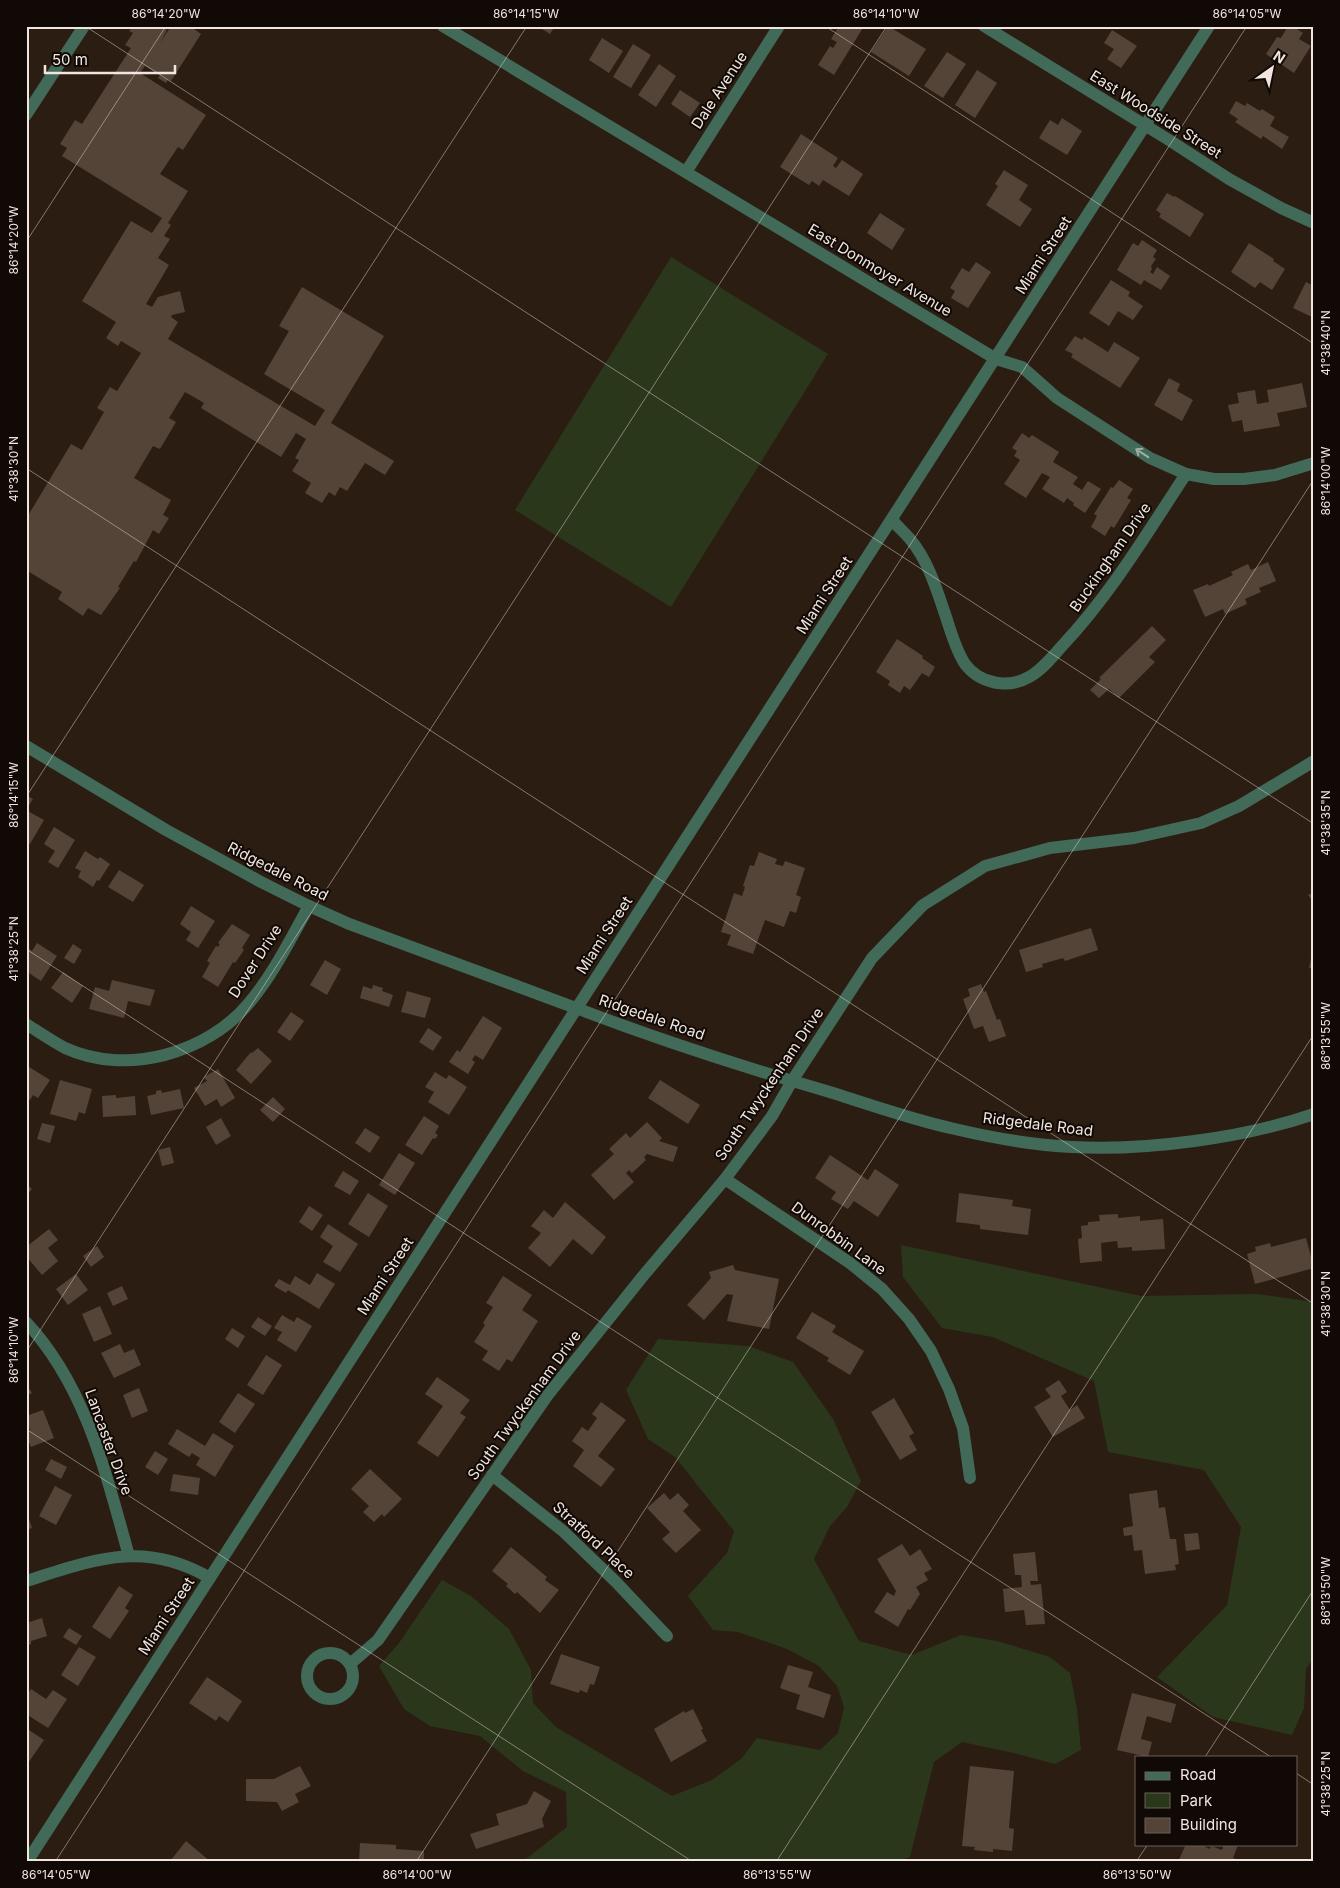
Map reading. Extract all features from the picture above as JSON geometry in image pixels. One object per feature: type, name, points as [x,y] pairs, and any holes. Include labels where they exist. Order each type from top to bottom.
[{"type":"street","points":[[26,115],[84,26]]},
{"type":"street","name":"East Donmoyer Avenue","points":[[443,26],[996,359],[1022,367],[1057,398],[1150,458],[1186,474],[1214,479],[1244,479],[1275,475],[1314,463]]},
{"type":"street","name":"Dale Avenue","points":[[686,172],[779,26]]},
{"type":"street","name":"East Woodside Street","points":[[984,26],[1229,179],[1281,208],[1314,223]]},
{"type":"street","name":"Miami Street","points":[[27,1862],[1209,26]]},
{"type":"street","name":"Buckingham Drive","points":[[892,520],[912,540],[925,564],[938,592],[964,662],[970,670],[989,681],[999,684],[1011,684],[1029,678],[1039,671],[1085,622],[1105,596],[1186,474]]},
{"type":"street","name":"Ridgedale Road","points":[[26,746],[166,830],[261,882],[347,923],[576,1008],[792,1081],[954,1129],[1017,1141],[1072,1147],[1132,1147],[1180,1143],[1236,1133],[1314,1114]]},
{"type":"street","name":"South Twyckenham Drive","points":[[350,1664],[378,1640],[547,1396],[595,1335],[726,1179],[772,1116],[792,1081],[872,958],[922,905],[985,866],[1050,848],[1134,838],[1201,822],[1239,806],[1314,761]]},
{"type":"street","name":"Dover Drive","points":[[26,1024],[66,1048],[105,1059],[149,1058],[184,1048],[216,1033],[250,1003],[279,959],[308,906]]},
{"type":"street","name":"Dunrobbin Lane","points":[[726,1179],[850,1263],[882,1289],[909,1319],[931,1351],[949,1389],[963,1428],[970,1478]]},
{"type":"street","name":"Lancaster Drive","points":[[26,1322],[52,1356],[82,1407],[109,1485],[129,1556]]},
{"type":"street","name":"Stratford Place","points":[[492,1475],[563,1531],[616,1582],[667,1636]]},
{"type":"street","points":[[26,1581],[101,1559],[129,1556],[146,1556],[171,1560],[210,1578]]},
{"type":"green space","points":[[671,257],[828,354],[671,607],[515,510]]},
{"type":"green space","points":[[901,1245],[1141,1296],[1257,1294],[1314,1302],[1314,1657],[1306,1669],[1304,1708],[1292,1735],[1213,1717],[1157,1677],[1227,1605],[1241,1527],[1204,1470],[1108,1452],[1094,1381],[993,1337],[942,1328],[903,1277]]},
{"type":"green space","points":[[658,1339],[748,1346],[793,1362],[833,1419],[861,1481],[847,1507],[830,1526],[814,1559],[859,1641],[912,1655],[961,1635],[997,1641],[1050,1657],[1070,1673],[1077,1709],[1081,1750],[1055,1764],[962,1742],[934,1762],[910,1857],[895,1862],[522,1862],[567,1827],[566,1792],[523,1771],[480,1736],[430,1726],[404,1709],[379,1666],[399,1643],[442,1580],[471,1596],[509,1629],[531,1670],[533,1703],[556,1727],[672,1796],[712,1780],[741,1759],[757,1738],[820,1750],[838,1733],[844,1707],[837,1686],[819,1666],[787,1649],[738,1632],[713,1630],[688,1596],[727,1553],[734,1531],[675,1457],[648,1439],[626,1390]]},
{"type":"building","points":[[133,26],[160,26],[167,30],[160,43],[171,26],[190,26],[201,34],[171,81],[168,80],[166,83],[158,78],[160,75],[145,66],[140,73],[206,115],[183,150],[178,147],[160,174],[188,191],[168,223],[171,225],[164,236],[170,239],[158,258],[169,265],[146,304],[152,307],[158,297],[180,291],[185,312],[172,315],[171,317],[178,322],[168,339],[315,426],[325,410],[264,374],[289,331],[279,326],[302,287],[384,336],[331,423],[394,461],[385,475],[365,463],[347,491],[340,487],[335,496],[329,492],[322,503],[305,493],[311,483],[292,471],[299,460],[295,458],[306,439],[296,433],[281,457],[201,408],[204,403],[185,392],[169,418],[176,422],[160,449],[153,446],[134,478],[171,500],[163,515],[169,518],[159,534],[153,530],[136,562],[134,561],[118,587],[120,588],[101,615],[88,608],[83,616],[58,599],[62,592],[26,570],[26,519],[71,444],[82,450],[104,412],[97,408],[110,387],[117,391],[141,353],[121,341],[118,346],[106,338],[116,322],[82,301],[131,221],[152,233],[162,218],[62,156],[67,148],[60,144],[75,120],[82,124],[131,48],[125,45],[133,33],[129,31]]},
{"type":"building","points":[[537,26],[555,26],[550,34]]},
{"type":"building","points":[[839,26],[864,26],[834,75],[818,65],[830,46],[833,48],[837,42],[831,39]]},
{"type":"building","points":[[888,26],[926,49],[909,76],[871,52]]},
{"type":"building","points":[[1288,26],[1292,26],[1303,33],[1299,39],[1311,46],[1294,73],[1266,54],[1277,37],[1281,38]]},
{"type":"building","points":[[1112,30],[1137,46],[1121,68],[1107,59],[1114,49],[1104,43]]},
{"type":"building","points":[[602,38],[623,51],[609,73],[589,60]]},
{"type":"building","points":[[633,44],[651,55],[631,88],[613,77]]},
{"type":"building","points":[[947,52],[966,64],[943,98],[924,86]]},
{"type":"building","points":[[659,64],[676,76],[656,107],[638,95]]},
{"type":"building","points":[[977,70],[997,83],[975,118],[955,105]]},
{"type":"building","points":[[680,90],[700,103],[690,117],[671,104]]},
{"type":"building","points":[[1236,101],[1245,106],[1247,103],[1260,111],[1262,109],[1275,117],[1270,126],[1289,137],[1282,149],[1263,136],[1261,139],[1235,122],[1238,119],[1229,113]]},
{"type":"building","points":[[1062,118],[1082,131],[1067,155],[1039,138],[1050,120],[1058,125]]},
{"type":"building","points":[[801,134],[838,158],[833,166],[836,168],[842,160],[863,174],[849,196],[823,180],[819,186],[812,181],[809,185],[780,167]]},
{"type":"building","points":[[1004,170],[1028,185],[1019,200],[1032,209],[1020,227],[986,205],[998,186],[995,184]]},
{"type":"building","points":[[1167,193],[1204,214],[1190,237],[1159,217],[1161,214],[1156,210]]},
{"type":"building","points":[[880,213],[905,229],[892,250],[867,233]]},
{"type":"building","points":[[1142,240],[1157,250],[1153,257],[1156,259],[1151,266],[1150,272],[1153,274],[1157,267],[1170,276],[1161,290],[1144,280],[1141,285],[1117,270],[1133,243],[1138,246]]},
{"type":"building","points":[[1249,243],[1274,259],[1273,261],[1285,269],[1272,290],[1260,282],[1255,288],[1231,272]]},
{"type":"building","points":[[976,262],[991,272],[968,308],[951,298],[955,291],[950,288],[962,268],[969,272]]},
{"type":"building","points":[[1111,280],[1130,292],[1128,296],[1143,306],[1133,320],[1118,311],[1109,326],[1089,313]]},
{"type":"building","points":[[1306,282],[1314,286],[1314,318],[1293,308]]},
{"type":"building","points":[[1075,336],[1082,340],[1084,337],[1108,352],[1114,342],[1140,358],[1120,388],[1071,357],[1073,354],[1065,350]]},
{"type":"building","points":[[1169,378],[1180,384],[1177,391],[1193,400],[1182,421],[1154,405]]},
{"type":"building","points":[[1302,383],[1307,407],[1277,413],[1280,426],[1244,432],[1242,420],[1232,422],[1228,405],[1239,403],[1237,393],[1255,390],[1257,404],[1269,402],[1267,390]]},
{"type":"building","points":[[1022,433],[1029,438],[1032,435],[1059,452],[1053,462],[1078,477],[1073,484],[1082,490],[1088,481],[1101,489],[1085,513],[1073,505],[1074,503],[1067,498],[1064,503],[1042,489],[1050,477],[1042,473],[1026,498],[1004,484],[1020,460],[1014,456],[1017,451],[1012,448]]},
{"type":"building","points":[[1119,480],[1133,489],[1127,498],[1131,500],[1114,528],[1111,526],[1105,536],[1091,527],[1097,516],[1094,514],[1111,487],[1113,488]]},
{"type":"building","points":[[1268,562],[1276,581],[1259,588],[1261,592],[1245,599],[1247,604],[1225,614],[1223,609],[1205,617],[1193,590],[1208,584],[1209,586],[1233,575],[1231,572],[1248,564],[1251,570]]},
{"type":"building","points":[[1152,626],[1166,640],[1149,657],[1155,662],[1119,698],[1109,689],[1099,698],[1090,690],[1101,679],[1099,678]]},
{"type":"building","points":[[897,639],[923,656],[922,658],[935,667],[929,677],[922,673],[910,690],[904,686],[900,693],[888,685],[890,681],[876,672]]},
{"type":"building","points":[[26,795],[33,799],[26,810]]},
{"type":"building","points":[[26,810],[44,820],[30,844],[26,842]]},
{"type":"building","points":[[54,827],[75,840],[58,868],[48,862],[55,851],[44,844]]},
{"type":"building","points":[[85,851],[98,859],[100,857],[110,864],[93,887],[78,877],[81,871],[75,868]]},
{"type":"building","points":[[759,852],[777,859],[775,864],[783,866],[785,861],[805,868],[796,895],[801,897],[796,913],[790,911],[784,927],[765,920],[753,954],[727,945],[731,935],[721,932],[734,893],[742,896],[745,887],[743,886],[750,865],[754,866]]},
{"type":"building","points":[[119,870],[144,885],[133,902],[108,887]]},
{"type":"building","points":[[1314,892],[1314,903],[1308,895]]},
{"type":"building","points":[[191,906],[215,921],[198,948],[186,940],[191,932],[180,924]]},
{"type":"building","points":[[232,924],[250,935],[242,948],[244,950],[235,963],[233,962],[218,987],[202,977],[210,963],[207,961]]},
{"type":"building","points":[[1091,928],[1098,950],[1065,961],[1063,958],[1042,964],[1043,967],[1026,972],[1019,950]]},
{"type":"building","points":[[37,943],[57,956],[41,981],[26,971],[26,950],[28,948],[32,951]]},
{"type":"building","points":[[73,944],[82,950],[74,964],[64,958]]},
{"type":"building","points":[[1314,948],[1314,969],[1309,968]]},
{"type":"building","points":[[325,960],[341,969],[327,995],[310,985]]},
{"type":"building","points":[[63,972],[83,986],[72,1003],[51,988]]},
{"type":"building","points":[[112,980],[155,990],[150,1006],[128,1001],[124,1018],[89,1009],[95,987],[109,991]]},
{"type":"building","points":[[981,984],[984,992],[986,991],[997,1020],[1000,1019],[1006,1036],[989,1042],[983,1026],[974,1029],[963,999],[970,996],[968,989]]},
{"type":"building","points":[[373,985],[383,988],[382,991],[393,995],[389,1007],[360,998],[363,986],[372,989]]},
{"type":"building","points":[[407,991],[431,998],[425,1018],[401,1012]]},
{"type":"building","points":[[291,1012],[304,1021],[290,1041],[277,1032]]},
{"type":"building","points":[[483,1016],[502,1028],[483,1060],[475,1055],[472,1060],[475,1062],[468,1074],[449,1062],[457,1050],[460,1052]]},
{"type":"building","points":[[428,1028],[442,1037],[433,1051],[419,1042]]},
{"type":"building","points":[[258,1048],[272,1061],[251,1084],[236,1070],[251,1052]]},
{"type":"building","points":[[26,1065],[50,1080],[38,1098],[33,1095],[30,1100],[26,1098]]},
{"type":"building","points":[[218,1069],[235,1098],[221,1107],[217,1099],[205,1106],[194,1088],[207,1081],[204,1077]]},
{"type":"building","points":[[435,1072],[446,1079],[449,1075],[467,1087],[449,1115],[428,1102],[434,1092],[425,1087]]},
{"type":"building","points":[[60,1080],[92,1089],[85,1114],[79,1112],[76,1121],[50,1114]]},
{"type":"building","points":[[660,1080],[700,1105],[688,1124],[648,1098]]},
{"type":"building","points":[[180,1089],[184,1108],[151,1115],[147,1096],[156,1094],[156,1091],[161,1090],[162,1093]]},
{"type":"building","points":[[116,1095],[116,1098],[135,1096],[136,1115],[103,1117],[102,1096]]},
{"type":"building","points":[[273,1097],[285,1109],[273,1122],[260,1110]]},
{"type":"building","points":[[424,1116],[439,1126],[435,1133],[438,1135],[435,1139],[433,1138],[422,1155],[405,1145]]},
{"type":"building","points":[[221,1118],[231,1136],[216,1145],[206,1127]]},
{"type":"building","points":[[647,1122],[662,1138],[659,1141],[678,1147],[673,1162],[647,1154],[644,1157],[646,1160],[632,1173],[629,1170],[626,1173],[634,1182],[614,1200],[591,1175],[614,1154],[609,1149],[626,1133],[630,1138]]},
{"type":"building","points":[[42,1123],[55,1126],[50,1143],[37,1139]]},
{"type":"building","points":[[365,1128],[380,1137],[370,1153],[355,1143]]},
{"type":"building","points":[[170,1147],[174,1163],[162,1166],[158,1150]]},
{"type":"building","points":[[399,1153],[415,1163],[395,1195],[379,1185]]},
{"type":"building","points":[[830,1155],[868,1180],[875,1169],[899,1185],[878,1217],[854,1201],[848,1209],[831,1199],[836,1192],[815,1178]]},
{"type":"building","points":[[343,1171],[359,1181],[350,1195],[334,1186]]},
{"type":"building","points":[[26,1184],[32,1189],[26,1196]]},
{"type":"building","points":[[368,1193],[388,1206],[369,1237],[348,1224]]},
{"type":"building","points":[[959,1193],[1013,1200],[1012,1206],[1031,1209],[1028,1235],[980,1229],[980,1225],[956,1222]]},
{"type":"building","points":[[565,1202],[606,1237],[592,1255],[573,1239],[550,1267],[528,1248],[541,1233],[531,1226],[544,1210],[553,1218]]},
{"type":"building","points":[[309,1206],[323,1215],[312,1231],[299,1222]]},
{"type":"building","points":[[1118,1214],[1118,1218],[1140,1216],[1140,1221],[1163,1219],[1165,1249],[1132,1251],[1132,1247],[1118,1248],[1117,1241],[1101,1243],[1102,1261],[1080,1263],[1078,1239],[1082,1238],[1081,1226],[1088,1225],[1088,1222],[1100,1221],[1099,1215]]},
{"type":"building","points":[[328,1224],[358,1244],[340,1272],[323,1262],[333,1246],[320,1237]]},
{"type":"building","points":[[49,1229],[58,1240],[48,1248],[58,1261],[42,1275],[26,1256],[26,1247]]},
{"type":"building","points":[[1306,1238],[1314,1268],[1255,1284],[1247,1254],[1256,1251],[1255,1247],[1270,1243],[1271,1247]]},
{"type":"building","points":[[97,1246],[104,1257],[91,1267],[83,1256]]},
{"type":"building","points":[[733,1265],[735,1270],[779,1279],[769,1329],[727,1321],[733,1295],[727,1294],[704,1320],[687,1305],[711,1278],[709,1272]]},
{"type":"building","points":[[317,1273],[335,1284],[319,1309],[288,1290],[286,1293],[274,1286],[279,1279],[290,1285],[295,1276],[310,1285]]},
{"type":"building","points":[[76,1274],[88,1290],[68,1305],[56,1289]]},
{"type":"building","points":[[503,1276],[532,1295],[522,1310],[538,1321],[512,1362],[507,1359],[499,1371],[482,1360],[488,1351],[474,1342],[485,1325],[483,1323],[493,1307],[486,1303]]},
{"type":"building","points":[[122,1286],[128,1299],[113,1306],[107,1293]]},
{"type":"building","points":[[100,1306],[112,1334],[94,1342],[82,1314]]},
{"type":"building","points":[[812,1312],[836,1326],[832,1332],[864,1351],[850,1375],[827,1361],[829,1358],[796,1338]]},
{"type":"building","points":[[282,1315],[294,1322],[297,1317],[312,1326],[296,1352],[277,1340],[282,1332],[274,1328]]},
{"type":"building","points":[[258,1317],[272,1326],[265,1336],[251,1327]]},
{"type":"building","points":[[232,1328],[245,1336],[238,1348],[225,1339]]},
{"type":"building","points":[[120,1344],[124,1353],[134,1349],[141,1365],[114,1378],[101,1353]]},
{"type":"building","points":[[266,1355],[282,1365],[263,1395],[247,1385]]},
{"type":"building","points":[[437,1377],[470,1400],[460,1413],[466,1417],[438,1457],[417,1443],[443,1406],[425,1394]]},
{"type":"building","points":[[1059,1380],[1067,1392],[1061,1396],[1070,1410],[1077,1405],[1085,1418],[1053,1437],[1034,1407],[1051,1397],[1045,1389]]},
{"type":"building","points":[[26,1384],[32,1393],[26,1396]]},
{"type":"building","points":[[139,1388],[148,1411],[132,1418],[123,1395]]},
{"type":"building","points":[[238,1393],[255,1404],[235,1433],[219,1422]]},
{"type":"building","points":[[894,1398],[914,1433],[909,1436],[917,1450],[900,1460],[871,1412]]},
{"type":"building","points":[[601,1402],[626,1420],[598,1456],[615,1469],[601,1487],[573,1466],[584,1450],[572,1441],[582,1427],[588,1431],[597,1418],[592,1414]]},
{"type":"building","points":[[43,1410],[54,1438],[31,1447],[26,1435],[26,1432],[30,1431],[26,1416]]},
{"type":"building","points":[[177,1429],[205,1446],[213,1433],[234,1446],[215,1477],[196,1465],[200,1458],[192,1453],[189,1457],[168,1444]]},
{"type":"building","points":[[155,1451],[168,1459],[158,1475],[145,1467]]},
{"type":"building","points":[[51,1459],[67,1467],[61,1479],[45,1470]]},
{"type":"building","points":[[370,1469],[402,1499],[384,1517],[382,1514],[374,1522],[363,1512],[369,1506],[351,1489]]},
{"type":"building","points":[[173,1474],[200,1478],[198,1495],[170,1491]]},
{"type":"building","points":[[55,1486],[72,1495],[56,1525],[39,1516]]},
{"type":"building","points":[[1157,1490],[1159,1508],[1165,1507],[1170,1539],[1176,1539],[1179,1564],[1175,1565],[1176,1570],[1145,1574],[1142,1550],[1134,1551],[1132,1535],[1124,1536],[1123,1528],[1133,1526],[1129,1494]]},
{"type":"building","points":[[664,1493],[670,1500],[678,1493],[689,1505],[683,1511],[701,1530],[676,1553],[662,1539],[670,1532],[647,1508]]},
{"type":"building","points":[[26,1511],[32,1528],[26,1530]]},
{"type":"building","points":[[1198,1533],[1200,1549],[1186,1551],[1184,1534]]},
{"type":"building","points":[[902,1544],[910,1556],[920,1549],[932,1569],[924,1573],[928,1580],[916,1587],[920,1594],[910,1610],[908,1609],[898,1627],[874,1612],[887,1592],[894,1596],[896,1591],[877,1559]]},
{"type":"building","points":[[511,1547],[547,1577],[545,1580],[559,1590],[540,1613],[517,1592],[515,1594],[506,1586],[508,1584],[492,1571]]},
{"type":"building","points":[[1035,1552],[1038,1581],[1030,1581],[1031,1585],[1041,1584],[1045,1624],[1026,1625],[1024,1610],[1005,1612],[1003,1589],[1022,1587],[1021,1575],[1015,1575],[1013,1554]]},
{"type":"building","points":[[119,1586],[133,1595],[125,1608],[129,1611],[110,1639],[92,1627]]},
{"type":"building","points":[[42,1618],[47,1636],[31,1641],[31,1644],[26,1646],[26,1623]]},
{"type":"building","points":[[69,1628],[82,1636],[76,1645],[63,1637]]},
{"type":"building","points":[[79,1647],[96,1657],[78,1686],[61,1675]]},
{"type":"building","points":[[561,1654],[600,1667],[594,1685],[590,1684],[587,1693],[580,1690],[579,1693],[550,1684]]},
{"type":"building","points":[[788,1665],[813,1672],[808,1687],[831,1695],[824,1718],[796,1709],[800,1695],[780,1688]]},
{"type":"building","points":[[207,1677],[242,1701],[228,1722],[219,1716],[216,1721],[189,1703]]},
{"type":"building","points":[[31,1689],[46,1699],[53,1690],[67,1699],[48,1728],[26,1714],[26,1696]]},
{"type":"building","points":[[1132,1693],[1176,1704],[1171,1723],[1147,1716],[1141,1739],[1152,1742],[1148,1756],[1117,1750]]},
{"type":"building","points":[[693,1709],[707,1741],[671,1762],[654,1729],[684,1711],[685,1713]]},
{"type":"building","points":[[26,1728],[44,1740],[26,1766]]},
{"type":"building","points":[[300,1766],[311,1786],[295,1794],[299,1802],[282,1811],[277,1802],[246,1801],[246,1779],[274,1779]]},
{"type":"building","points":[[970,1766],[1014,1771],[1009,1828],[1014,1829],[1012,1851],[993,1849],[993,1852],[974,1850],[975,1847],[962,1846]]},
{"type":"building","points":[[534,1791],[551,1801],[542,1819],[544,1827],[476,1849],[470,1834],[499,1825],[496,1814],[527,1804]]},
{"type":"building","points":[[186,1841],[211,1862],[173,1862],[171,1860]]},
{"type":"building","points":[[360,1843],[396,1845],[396,1849],[424,1851],[424,1862],[359,1862]]},
{"type":"building","points":[[1185,1846],[1203,1846],[1210,1849],[1211,1846],[1222,1850],[1223,1846],[1238,1846],[1233,1858],[1243,1862],[1178,1862]]}]
